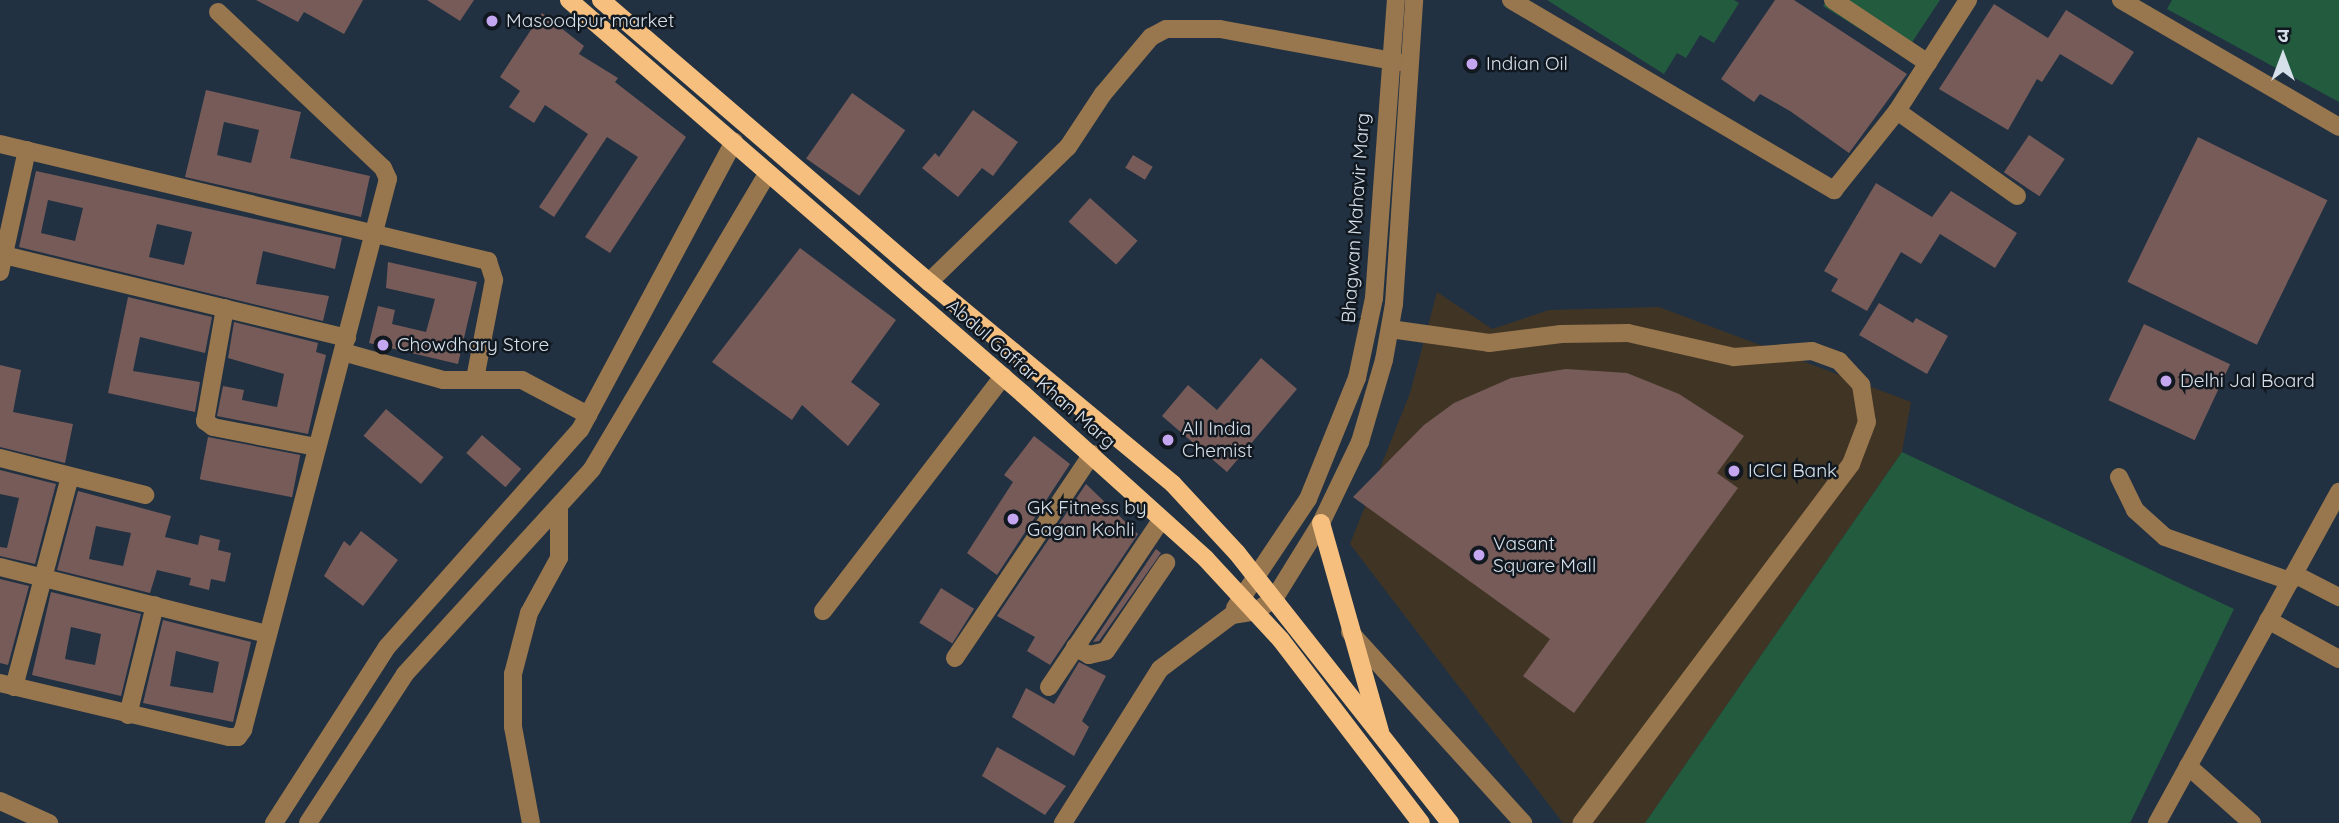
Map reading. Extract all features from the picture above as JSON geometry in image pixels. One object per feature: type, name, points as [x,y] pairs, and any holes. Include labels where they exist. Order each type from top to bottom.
[{"type":"main road","name":"Abdul Gaffar Khan Marg","points":[[569,0],[1092,454],[1240,594],[1421,823]]},
{"type":"main road","name":"Abdul Gaffar Khan Marg","points":[[601,0],[929,282],[1172,484],[1257,577],[1382,740],[1450,823]]},
{"type":"main road","points":[[1321,523],[1382,740]]},
{"type":"street","name":"Bhagwan Mahavir Marg","points":[[1232,615],[1240,594],[1257,577],[1308,499],[1357,378],[1374,298],[1389,63],[1396,0]]},
{"type":"street","points":[[1063,823],[1160,669],[1232,615],[1256,611],[1274,599],[1321,523],[1360,442],[1390,329],[1403,205],[1414,0]]},
{"type":"street","points":[[1511,0],[1826,189],[1840,187],[1897,111],[1968,0]]},
{"type":"street","points":[[1833,0],[1928,63]]},
{"type":"street","points":[[2121,0],[2339,127]]},
{"type":"street","points":[[70,477],[44,579],[7,685],[128,715],[238,737],[387,190],[383,168],[218,12]]},
{"type":"street","points":[[929,282],[1068,147],[1103,94],[1151,37],[1166,29],[1220,29],[1389,63],[1409,61]]},
{"type":"street","points":[[1897,111],[2017,196]]},
{"type":"street","points":[[274,823],[377,662],[543,477],[589,415],[734,142]]},
{"type":"street","points":[[0,144],[483,258],[491,264],[494,280],[475,379]]},
{"type":"street","points":[[27,150],[2,263],[225,308],[345,345],[443,380],[522,380],[589,415]]},
{"type":"street","points":[[308,823],[401,680],[559,506],[613,438],[768,173]]},
{"type":"street","points":[[225,308],[205,421],[213,427],[316,447]]},
{"type":"street","points":[[1390,329],[1489,343],[1561,334],[1628,333],[1734,357],[1812,351],[1839,361],[1861,385],[1867,422],[1851,464],[1581,823]]},
{"type":"street","points":[[823,611],[1003,376]]},
{"type":"street","points":[[955,658],[1092,454]]},
{"type":"street","points":[[0,458],[145,495]]},
{"type":"street","points":[[2119,477],[2135,510],[2165,537],[2292,577],[2339,597]]},
{"type":"street","points":[[2157,823],[2339,492]]},
{"type":"street","points":[[531,823],[513,727],[513,674],[529,613],[559,558],[559,506]]},
{"type":"street","points":[[1049,687],[1162,519]]},
{"type":"street","points":[[1075,648],[1089,655],[1106,651],[1166,563]]},
{"type":"street","points":[[0,568],[267,634]]},
{"type":"street","points":[[128,715],[155,606]]},
{"type":"street","points":[[2268,621],[2339,659]]},
{"type":"street","points":[[1350,632],[1523,823]]},
{"type":"street","points":[[377,662],[401,680]]},
{"type":"street","points":[[2188,766],[2252,823]]},
{"type":"street","points":[[0,802],[49,823]]},
{"type":"shaded area","name":"Vasant Square Mall","points":[[1437,292],[1492,329],[1549,310],[1659,307],[1911,402],[1902,452],[1645,823],[1563,823],[1350,544],[1410,393]]},
{"type":"green space","points":[[1547,0],[1734,0],[1739,3],[1714,43],[1700,35],[1686,58],[1677,53],[1664,74]]},
{"type":"green space","points":[[1827,0],[1940,0],[1903,56],[1823,6]]},
{"type":"green space","points":[[2172,0],[2339,0],[2339,102],[2167,9]]},
{"type":"green space","points":[[1902,452],[2234,609],[2130,823],[1645,823]]},
{"type":"building","points":[[256,0],[363,0],[344,34],[304,12],[298,22]]},
{"type":"building","points":[[427,0],[474,0],[460,21]]},
{"type":"building","points":[[1775,0],[1794,0],[1907,74],[1849,153],[1790,111],[1760,94],[1754,102],[1721,79]]},
{"type":"building","points":[[1994,4],[2048,38],[2066,10],[2134,52],[2112,85],[2060,54],[2042,82],[2037,79],[2008,130],[1939,89]]},
{"type":"building","points":[[542,13],[584,46],[579,54],[618,78],[615,82],[686,137],[610,253],[585,237],[638,157],[607,137],[554,217],[539,207],[588,134],[545,105],[534,123],[509,107],[520,91],[500,77]]},
{"type":"building","points":[[206,90],[301,112],[290,158],[370,176],[361,217],[185,177]],"holes":[[[224,122],[259,130],[251,163],[217,155]]]},
{"type":"building","points":[[852,93],[905,130],[859,196],[806,159]]},
{"type":"building","points":[[973,110],[1018,142],[993,176],[982,168],[958,197],[922,168],[935,153],[939,157]]},
{"type":"building","points":[[2029,135],[2065,159],[2039,196],[2004,172]]},
{"type":"building","points":[[2198,137],[2327,200],[2257,345],[2127,282]]},
{"type":"building","points":[[1133,155],[1153,167],[1145,180],[1125,168]]},
{"type":"building","points":[[36,171],[342,238],[335,269],[263,251],[256,284],[329,296],[323,321],[19,247]],"holes":[[[48,200],[83,208],[75,241],[41,233]],[[157,224],[192,232],[184,265],[149,257]]]},
{"type":"building","points":[[1876,183],[1932,217],[1951,191],[2017,233],[1995,268],[1940,234],[1921,264],[1901,252],[1867,311],[1831,291],[1838,279],[1824,271]]},
{"type":"building","points":[[1090,198],[1138,241],[1116,265],[1069,222]]},
{"type":"building","points":[[800,248],[896,320],[851,382],[880,404],[848,446],[802,405],[792,420],[712,362]]},
{"type":"building","points":[[388,262],[477,282],[458,364],[369,343],[378,306],[395,310],[392,324],[426,332],[435,299],[386,288]]},
{"type":"building","points":[[128,297],[212,317],[205,353],[140,337],[133,371],[200,382],[195,412],[108,393]]},
{"type":"building","points":[[1879,303],[1913,323],[1916,318],[1948,336],[1927,374],[1859,335]]},
{"type":"building","points":[[234,322],[318,343],[316,352],[326,355],[308,434],[217,416],[223,386],[244,390],[242,400],[277,407],[284,374],[228,358]]},
{"type":"building","name":"Delhi Jal Board","points":[[2144,324],[2230,364],[2195,440],[2109,400]]},
{"type":"building","points":[[1261,358],[1297,389],[1227,472],[1162,416],[1188,385],[1217,410]]},
{"type":"building","points":[[0,365],[21,370],[13,412],[73,424],[65,463],[0,447]]},
{"type":"building","points":[[1566,369],[1627,373],[1679,394],[1744,436],[1717,473],[1738,488],[1574,713],[1523,676],[1550,639],[1353,497],[1424,425],[1454,403],[1511,378]]},
{"type":"building","points":[[386,409],[443,457],[421,484],[364,436]]},
{"type":"building","points":[[482,435],[521,469],[505,487],[466,453]]},
{"type":"building","points":[[1034,436],[1070,464],[997,575],[967,553],[1013,482],[1004,475]]},
{"type":"building","points":[[208,437],[300,455],[292,497],[200,479]]},
{"type":"building","points":[[0,470],[56,484],[35,564],[0,556],[0,547],[7,548],[19,498],[0,494]]},
{"type":"building","points":[[1086,484],[1138,534],[1050,665],[1027,651],[1035,637],[997,616]]},
{"type":"building","points":[[78,491],[171,516],[165,537],[198,545],[200,535],[220,540],[218,550],[231,553],[225,582],[211,579],[209,590],[189,585],[191,578],[157,570],[150,593],[57,570]],"holes":[[[96,526],[131,533],[123,566],[89,559]]]},
{"type":"building","points":[[361,531],[398,560],[363,606],[324,576],[344,541],[350,546]]},
{"type":"building","points":[[1156,549],[1161,553],[1099,641],[1093,642]]},
{"type":"building","points":[[0,579],[29,586],[8,665],[0,663]]},
{"type":"building","points":[[941,588],[974,609],[952,643],[919,623]]},
{"type":"building","points":[[51,592],[141,614],[121,696],[32,675]],"holes":[[[71,627],[101,634],[95,665],[65,659]]]},
{"type":"building","points":[[163,620],[251,642],[233,722],[143,703]],"holes":[[[176,651],[219,662],[213,693],[170,686]]]},
{"type":"building","points":[[1079,662],[1106,676],[1082,721],[1089,727],[1074,756],[1012,717],[1026,688],[1054,704]]},
{"type":"building","points":[[997,747],[1066,786],[1045,815],[982,776]]},
{"type":"place","name":"Masoodpur market","points":[[492,21]]},
{"type":"place","name":"Indian Oil","points":[[1472,64]]},
{"type":"place","name":"Chowdhary Store","points":[[383,345]]},
{"type":"place","name":"Delhi Jal Board","points":[[2166,381]]},
{"type":"place","name":"All India Chemist","points":[[1168,440]]},
{"type":"place","name":"ICICI Bank","points":[[1734,471]]},
{"type":"place","name":"GK Fitness by Gagan Kohli","points":[[1013,519]]},
{"type":"place","name":"Vasant Square Mall","points":[[1479,555]]}]
